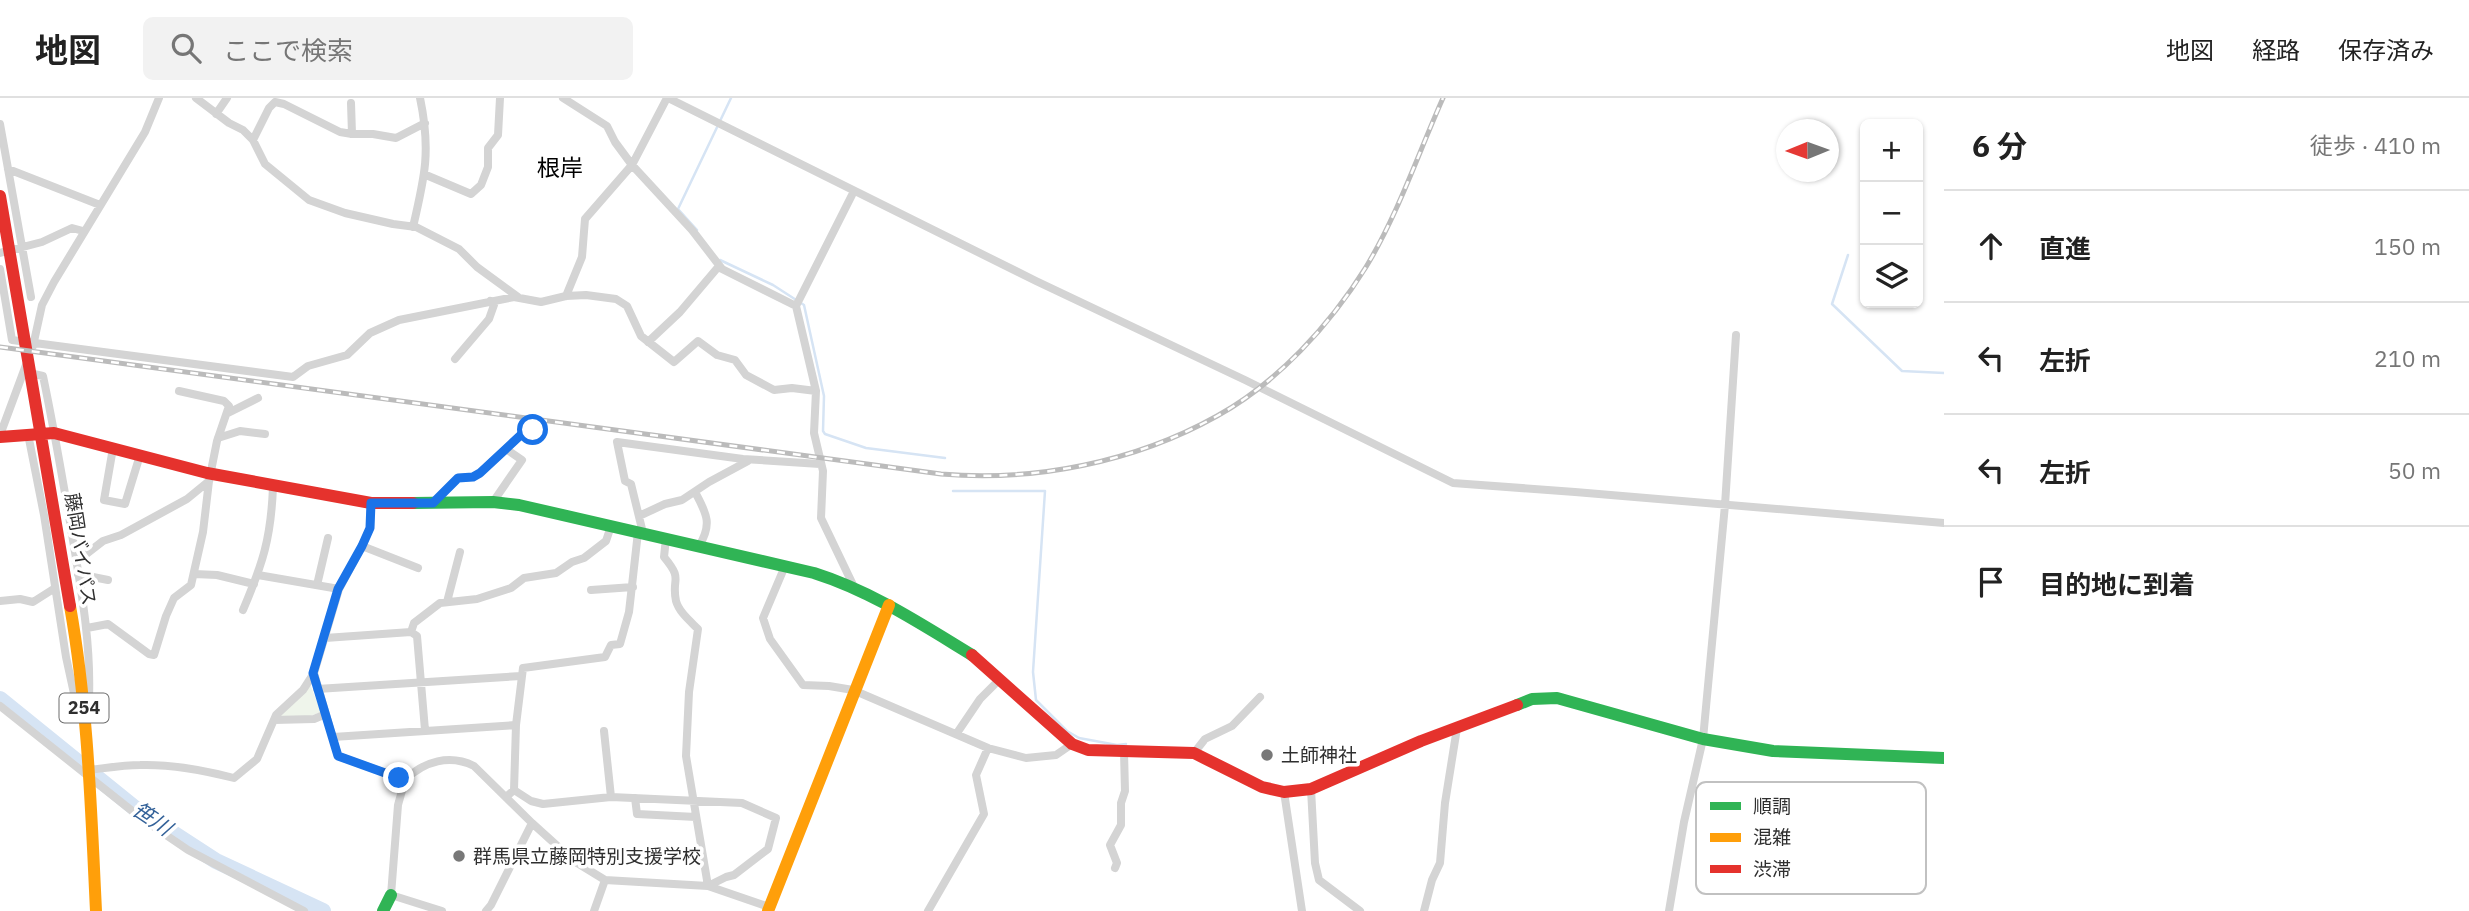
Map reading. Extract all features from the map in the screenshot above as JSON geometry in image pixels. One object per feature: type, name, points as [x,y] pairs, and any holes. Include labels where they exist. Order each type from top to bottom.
[{"type":"main road","name":"藤岡バイパス","points":[[1,201],[78,651],[90,774],[96,911]]},
{"type":"main road","points":[[0,436],[54,433],[140,455],[210,477],[371,503],[493,502],[519,505],[814,572],[889,605],[976,657],[1072,744],[1088,750],[1194,752],[1262,787],[1284,792],[1311,789],[1421,741],[1532,699],[1557,698],[1703,739],[1773,751],[1944,758]]},
{"type":"main road","points":[[769,909],[889,605]]},
{"type":"main road","points":[[383,911],[391,894]]},
{"type":"street","points":[[0,436],[35,342],[42,305],[83,231],[145,132],[159,98]]},
{"type":"street","points":[[196,98],[243,130],[253,141],[265,164],[309,200],[345,212],[412,227],[458,249],[477,267],[518,297]]},
{"type":"street","points":[[216,114],[227,98]]},
{"type":"street","points":[[412,227],[426,175],[425,123],[420,98]]},
{"type":"street","points":[[426,175],[471,194],[481,185],[488,167],[488,148],[498,135],[500,98]]},
{"type":"street","points":[[563,98],[577,102],[607,126],[632,165],[692,230],[719,266],[796,306]]},
{"type":"street","points":[[566,296],[582,257],[585,219],[632,165],[668,98],[1036,282],[1245,380],[1454,483],[1944,523]]},
{"type":"street","points":[[253,141],[269,108],[275,102],[340,132],[352,134],[396,138],[425,123]]},
{"type":"street","points":[[351,103],[352,134]]},
{"type":"street","points":[[0,124],[31,297]]},
{"type":"street","points":[[8,169],[100,205]]},
{"type":"street","points":[[854,191],[796,306],[816,391],[814,433],[823,471],[821,518],[855,589]]},
{"type":"street","points":[[0,253],[23,248],[72,228],[83,231]]},
{"type":"street","points":[[648,342],[680,312],[719,266]]},
{"type":"street","points":[[0,269],[12,340],[293,377],[308,366],[347,355],[369,334],[399,320],[518,297],[541,302],[586,295],[615,299],[627,306],[640,336],[674,362],[698,341],[717,355],[735,360],[746,375],[774,390],[792,388],[816,391]]},
{"type":"street","points":[[3,289],[31,297],[42,305]]},
{"type":"street","points":[[455,359],[489,318],[494,304],[490,301]]},
{"type":"street","points":[[1669,911],[1684,822],[1703,739],[1725,505],[1736,335]]},
{"type":"street","points":[[23,372],[43,376],[54,433],[87,628],[90,665],[88,749]]},
{"type":"street","points":[[87,628],[108,624],[149,654],[154,654],[174,598],[191,584],[203,532],[218,438],[229,406],[224,401],[179,391]]},
{"type":"street","points":[[228,412],[258,398]]},
{"type":"street","points":[[433,503],[458,478],[473,477],[480,473],[524,432],[533,430]]},
{"type":"street","points":[[218,438],[240,431],[265,434]]},
{"type":"street","points":[[28,434],[71,683],[88,749]]},
{"type":"street","points":[[506,797],[514,790],[516,725],[523,668],[605,657],[611,645],[620,644],[629,612],[641,532],[631,484],[625,481],[617,443],[750,460],[820,464]]},
{"type":"street","points":[[113,448],[104,500],[125,504],[140,455]]},
{"type":"street","points":[[493,502],[523,460],[506,449]]},
{"type":"street","points":[[639,516],[665,504],[682,500],[750,460]]},
{"type":"street","points":[[76,562],[103,541],[121,535],[187,499],[210,477]]},
{"type":"street","points":[[243,610],[256,580],[269,537],[273,487]]},
{"type":"street","points":[[695,492],[707,516],[707,534],[699,546]]},
{"type":"street","points":[[90,774],[140,765],[202,769],[234,778],[257,759],[274,720],[303,690],[313,673],[338,589],[370,528],[371,503]]},
{"type":"street","points":[[411,632],[414,624],[440,603],[478,599],[511,588],[524,578],[556,573],[572,562],[584,558],[606,541],[611,526]]},
{"type":"street","points":[[317,585],[328,538]]},
{"type":"street","points":[[666,538],[664,557],[677,575],[676,602],[698,629],[689,692],[686,756],[708,886]]},
{"type":"street","points":[[362,546],[418,568]]},
{"type":"street","points":[[447,602],[460,552]]},
{"type":"street","points":[[785,566],[763,618],[770,639],[803,685],[829,686],[853,691],[988,748],[1026,758],[1056,755],[1072,744]]},
{"type":"street","points":[[78,574],[108,580]]},
{"type":"street","points":[[194,574],[338,589]]},
{"type":"street","points":[[591,590],[633,587]]},
{"type":"street","points":[[0,601],[33,601],[55,589]]},
{"type":"street","points":[[325,638],[411,632],[417,636],[425,730]]},
{"type":"street","points":[[313,673],[338,756],[405,780]]},
{"type":"street","points":[[317,689],[520,676]]},
{"type":"street","points":[[957,733],[980,699],[1000,680]]},
{"type":"street","points":[[1194,752],[1205,738],[1232,726],[1260,697]]},
{"type":"street","points":[[0,706],[90,774],[141,818],[188,850],[304,911]]},
{"type":"street","points":[[274,720],[314,719],[327,714]]},
{"type":"street","points":[[333,737],[516,725]]},
{"type":"street","points":[[1424,911],[1432,880],[1440,863],[1445,803],[1457,728]]},
{"type":"street","points":[[604,732],[611,797]]},
{"type":"street","points":[[928,911],[984,814],[976,775],[988,748]]},
{"type":"street","points":[[1115,868],[1117,863],[1110,845],[1121,825],[1121,803],[1125,791],[1124,752]]},
{"type":"street","points":[[442,911],[391,894],[398,804],[405,780],[411,774],[439,760],[463,761],[474,766],[564,853],[606,880],[708,886],[769,909]]},
{"type":"street","points":[[1311,789],[1315,863],[1319,880],[1360,911]]},
{"type":"street","points":[[514,790],[531,801],[543,804],[611,797],[743,803],[776,818],[768,849],[734,875],[708,886]]},
{"type":"street","points":[[1284,792],[1302,911]]},
{"type":"street","points":[[635,798],[637,814],[696,817]]},
{"type":"street","points":[[486,911],[532,823]]},
{"type":"street","points":[[594,911],[606,880]]},
{"type":"shaded area","points":[[310,684],[321,712],[310,716],[279,717]]},
{"type":"waterway","points":[[697,230],[678,209],[731,98]]},
{"type":"waterway","points":[[1848,255],[1832,304],[1902,371],[1944,373]]},
{"type":"waterway","points":[[720,260],[773,285],[804,305],[824,396],[825,434],[866,448],[945,458]]},
{"type":"waterway","points":[[953,491],[1045,491],[1033,672],[1036,700],[1067,731],[1079,738],[1117,745],[1126,744]]},
{"type":"waterway","name":"笹川","points":[[0,699],[136,809],[216,861],[323,911]]},
{"type":"railway","points":[[0,347],[941,474],[1012,475],[1084,465],[1152,446],[1217,416],[1261,387],[1300,351],[1336,310],[1366,267],[1398,205],[1443,98]]},
{"type":"traffic: fast","points":[[413,503],[493,502],[519,505],[814,573],[876,599],[972,655]]},
{"type":"traffic: fast","points":[[1517,705],[1532,699],[1557,698],[1703,739],[1773,751],[1944,758]]},
{"type":"traffic: fast","points":[[383,911],[391,895]]},
{"type":"traffic: slow","points":[[768,911],[889,605]]},
{"type":"traffic: slow","points":[[70,606],[85,720],[96,911]]},
{"type":"traffic: jam","points":[[0,196],[70,606]]},
{"type":"traffic: jam","points":[[0,437],[54,433],[207,473],[371,503],[413,503]]},
{"type":"traffic: jam","points":[[972,655],[1072,744],[1088,750],[1194,753],[1262,787],[1284,792],[1311,789],[1421,741],[1517,705]]},
{"type":"place","name":"土師神社","points":[[1267,755]]},
{"type":"place","name":"群馬県立藤岡特別支援学校","points":[[459,856]]},
{"type":"district","name":"根岸","points":[[560,168]]},
{"type":"route","points":[[399,778],[338,756],[313,673],[338,589],[370,528],[371,503],[433,503],[458,478],[473,477],[480,473],[524,432],[533,430]]}]
